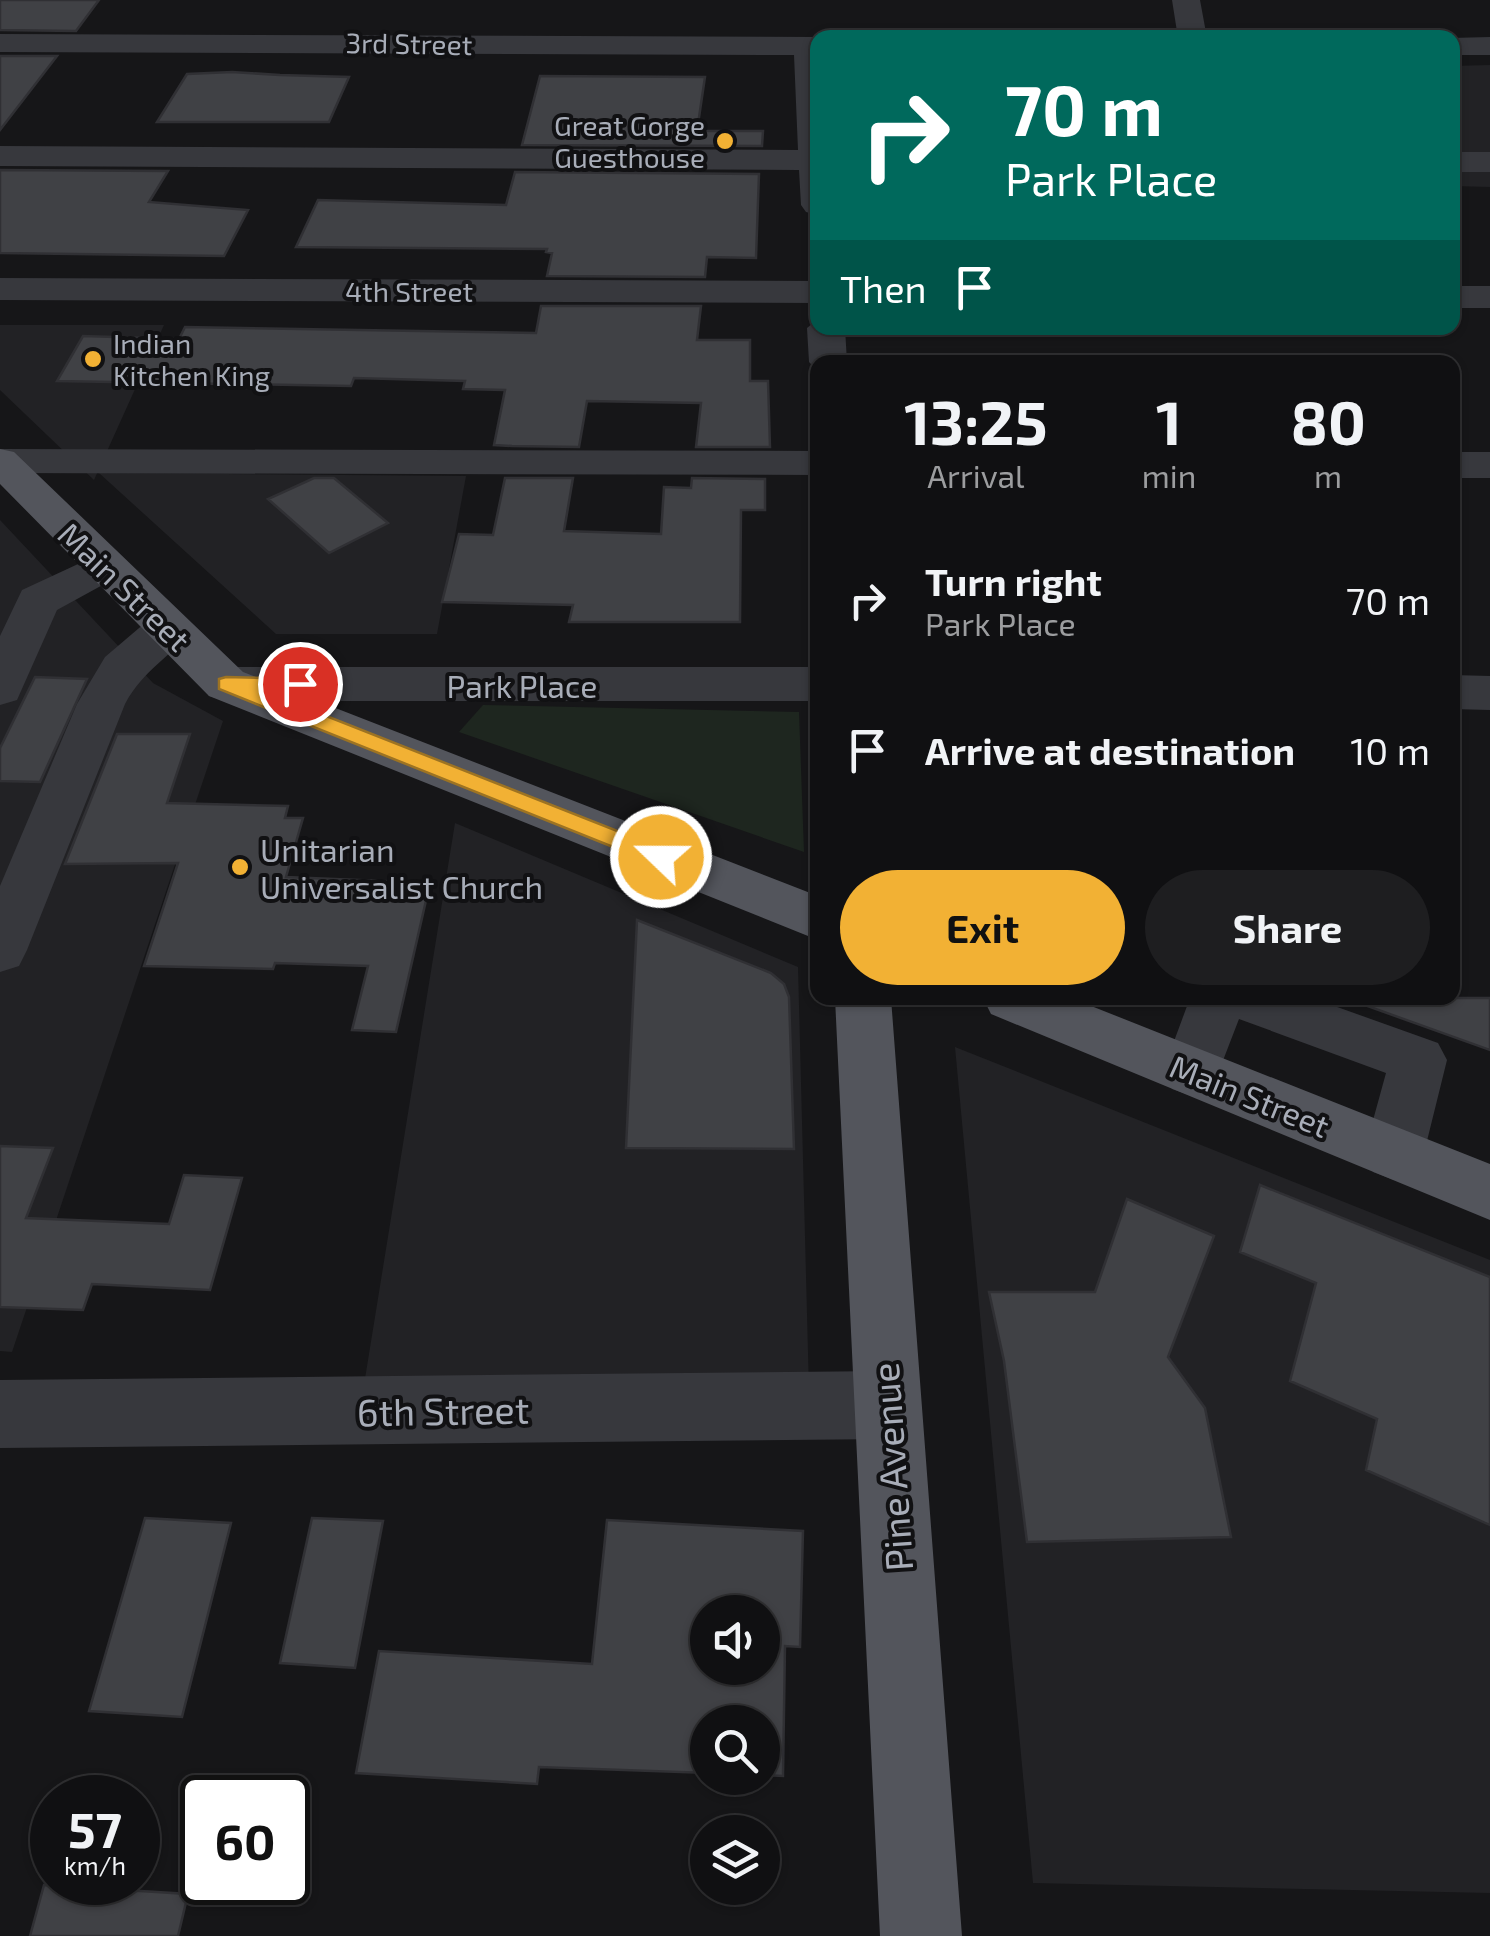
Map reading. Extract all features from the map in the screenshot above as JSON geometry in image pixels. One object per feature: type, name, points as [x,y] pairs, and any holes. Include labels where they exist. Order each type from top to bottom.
[{"type":"main road","name":"Main Street","points":[[0,461],[226,684],[810,916]]},
{"type":"main road","name":"Pine Avenue","points":[[863,1005],[921,1936]]},
{"type":"main road","name":"Main Street","points":[[1028,1005],[1490,1192]]},
{"type":"street","points":[[1186,0],[1192,30]]},
{"type":"street","points":[[228,42],[244,14]]},
{"type":"street","name":"3rd Street","points":[[0,43],[810,46]]},
{"type":"street","points":[[1460,46],[1490,46]]},
{"type":"street","points":[[0,156],[810,160]]},
{"type":"street","points":[[1460,162],[1490,162]]},
{"type":"street","name":"4th Street","points":[[0,289],[810,292]]},
{"type":"street","points":[[1460,297],[1490,297]]},
{"type":"street","points":[[0,461],[810,463]]},
{"type":"street","points":[[1460,465],[1490,465]]},
{"type":"street","points":[[0,688],[38,601],[104,566]]},
{"type":"street","points":[[0,950],[76,772],[100,704],[121,668],[168,628]]},
{"type":"street","name":"Park Place","points":[[226,684],[810,684]]},
{"type":"street","points":[[1460,692],[1490,693]]},
{"type":"street","points":[[1192,1071],[1216,1005]]},
{"type":"street","points":[[1266,1005],[1418,1060],[1394,1153]]},
{"type":"street","name":"6th Street","points":[[0,1414],[887,1405]]},
{"type":"shaded area","points":[[1490,65],[1490,187],[1460,186],[1460,66]]},
{"type":"shaded area","points":[[0,325],[164,325],[94,480],[0,390]]},
{"type":"shaded area","points":[[99,473],[466,476],[437,634],[276,634]]},
{"type":"shaded area","points":[[0,520],[153,683],[223,721],[12,1352],[0,1351]]},
{"type":"shaded area","points":[[483,705],[799,712],[804,852],[459,732]]},
{"type":"shaded area","points":[[455,823],[798,967],[809,1391],[363,1391]]},
{"type":"shaded area","points":[[955,1047],[1490,1260],[1490,1893],[1033,1883]]},
{"type":"building","points":[[0,0],[99,0],[76,31],[0,30]]},
{"type":"building","points":[[0,56],[57,56],[0,130]]},
{"type":"building","points":[[187,74],[349,77],[329,122],[157,122]]},
{"type":"building","points":[[540,76],[705,77],[697,131],[763,131],[762,146],[522,145]]},
{"type":"building","points":[[0,170],[168,171],[149,202],[248,210],[224,256],[0,253]]},
{"type":"building","points":[[515,172],[759,174],[756,258],[707,257],[705,277],[547,276],[552,253],[547,249],[296,247],[318,200],[506,205]]},
{"type":"building","points":[[541,306],[701,306],[697,340],[750,340],[750,381],[768,381],[770,447],[696,447],[701,403],[587,401],[579,447],[494,445],[505,390],[463,389],[465,381],[354,378],[351,386],[57,381],[83,336],[179,339],[185,327],[536,333]]},
{"type":"building","points":[[314,478],[334,478],[388,523],[329,553],[268,499]]},
{"type":"building","points":[[505,478],[573,478],[564,531],[661,534],[664,487],[691,488],[692,478],[765,479],[765,510],[741,510],[740,622],[569,622],[573,605],[442,602],[459,534],[493,535]]},
{"type":"building","points":[[35,677],[87,679],[40,782],[0,781],[0,748]]},
{"type":"building","points":[[117,734],[190,734],[167,803],[288,806],[285,818],[303,818],[286,877],[430,883],[396,1032],[352,1030],[368,966],[144,966],[178,863],[65,864]]},
{"type":"building","points":[[637,920],[771,973],[784,984],[789,997],[794,1149],[626,1148]]},
{"type":"building","points":[[1460,998],[1490,998],[1490,1050],[1365,1005],[1460,1005]]},
{"type":"building","points":[[0,1146],[53,1148],[26,1218],[169,1224],[184,1175],[242,1178],[210,1290],[92,1284],[83,1310],[0,1307]]},
{"type":"building","points":[[1260,1185],[1490,1277],[1490,1525],[1366,1470],[1377,1419],[1290,1381],[1316,1283],[1240,1252]]},
{"type":"building","points":[[1127,1199],[1214,1236],[1168,1357],[1205,1408],[1231,1537],[1027,1542],[1004,1361],[989,1292],[1095,1292]]},
{"type":"building","points":[[145,1518],[231,1523],[182,1717],[89,1711]]},
{"type":"building","points":[[312,1518],[383,1521],[355,1668],[280,1663]]},
{"type":"building","points":[[607,1520],[803,1531],[800,1647],[785,1646],[783,1776],[780,1705],[690,1705],[690,1772],[539,1767],[537,1784],[356,1773],[379,1651],[592,1664]]},
{"type":"building","points":[[160,1892],[180,1894],[180,1905],[185,1905],[178,1936],[30,1936],[39,1905],[160,1905]]},
{"type":"place","name":"Great Gorge Guesthouse","points":[[725,141]]},
{"type":"place","name":"Indian Kitchen King","points":[[93,359]]},
{"type":"place","name":"Unitarian Universalist Church","points":[[240,867]]},
{"type":"route","points":[[300,684],[226,684],[661,857]]}]
